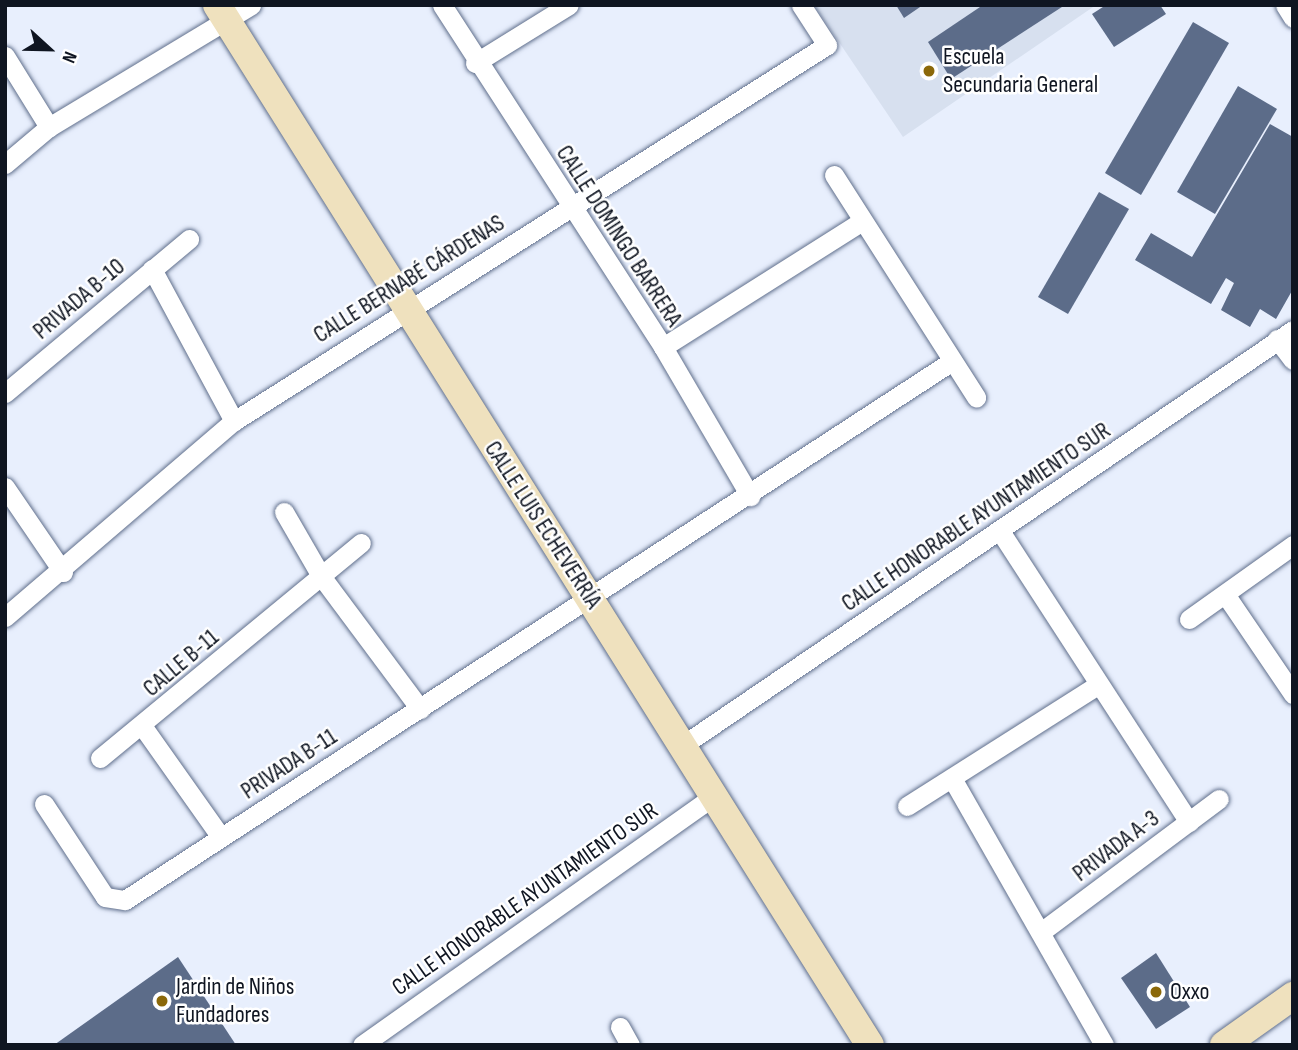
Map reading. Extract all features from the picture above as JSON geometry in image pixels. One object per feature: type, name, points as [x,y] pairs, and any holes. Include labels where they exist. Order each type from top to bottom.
[{"type":"street","points":[[5,164],[49,127],[222,13],[251,5]]},
{"type":"street","name":"CALLE DOMINGO BARRERA","points":[[442,5],[475,63],[663,347],[750,496]]},
{"type":"street","points":[[475,63],[569,5]]},
{"type":"street","name":"CALLE BERNABÉ CÁRDENAS","points":[[5,617],[63,572],[234,421],[403,310],[827,45],[801,5]]},
{"type":"street","points":[[1285,5],[1293,18]]},
{"type":"street","name":"CALLE LUIS ECHEVERRÍA","points":[[222,13],[403,310],[686,743],[870,1045]]},
{"type":"street","points":[[5,56],[49,127]]},
{"type":"street","points":[[834,175],[859,223],[976,397]]},
{"type":"street","points":[[663,347],[859,223]]},
{"type":"street","name":"PRIVADA B-10","points":[[5,393],[189,239]]},
{"type":"street","name":"PRIVADA B-10","points":[[152,269],[234,421]]},
{"type":"street","points":[[1285,335],[1293,360]]},
{"type":"street","name":"CALLE HONORABLE AYUNTAMIENTO SUR","points":[[686,743],[1285,335]]},
{"type":"street","points":[[590,598],[750,496],[952,361]]},
{"type":"street","points":[[5,486],[63,572]]},
{"type":"street","points":[[284,512],[321,576],[420,709]]},
{"type":"street","name":"PRIVADA A-3","points":[[1000,531],[1189,822],[1041,932]]},
{"type":"street","points":[[321,576],[361,543]]},
{"type":"street","points":[[1189,619],[1293,545]]},
{"type":"street","name":"CALLE B-11","points":[[221,837],[143,727],[321,576]]},
{"type":"street","points":[[1225,594],[1293,694]]},
{"type":"street","name":"PRIVADA B-11","points":[[44,804],[105,897],[114,901],[125,900],[590,598]]},
{"type":"street","points":[[907,806],[953,780],[1100,684]]},
{"type":"street","points":[[100,758],[143,727]]},
{"type":"street","points":[[953,780],[1104,1045]]},
{"type":"street","name":"CALLE HONORABLE AYUNTAMIENTO SUR","points":[[362,1045],[716,794]]},
{"type":"street","points":[[1189,822],[1219,799]]},
{"type":"street","points":[[1224,1045],[1293,996]]},
{"type":"street","points":[[620,1027],[630,1045]]},
{"type":"shaded area","name":"Escuela Secundaria General","points":[[814,5],[1096,5],[903,137]]},
{"type":"building","points":[[896,5],[923,5],[904,18]]},
{"type":"building","points":[[983,5],[1065,5],[951,79],[928,42]]},
{"type":"building","points":[[1106,5],[1160,5],[1166,14],[1114,47],[1092,14]]},
{"type":"building","points":[[1193,22],[1229,43],[1141,195],[1105,173]]},
{"type":"building","points":[[1238,86],[1277,109],[1215,214],[1177,192]]},
{"type":"building","points":[[1270,124],[1293,137],[1293,289],[1276,319],[1260,309],[1250,327],[1221,310],[1234,283],[1226,278],[1211,304],[1135,260],[1151,233],[1192,257]]},
{"type":"building","points":[[1099,192],[1129,209],[1068,314],[1038,297]]},
{"type":"building","name":"Oxxo","points":[[1156,953],[1190,1007],[1156,1029],[1121,978]]},
{"type":"building","name":"Jardin de Niños Fundadores","points":[[178,957],[236,1045],[54,1045]]},
{"type":"place","name":"Escuela Secundaria General","points":[[929,71]]},
{"type":"place","name":"Oxxo","points":[[1156,992]]},
{"type":"place","name":"Jardin de Niños Fundadores","points":[[162,1001]]}]
